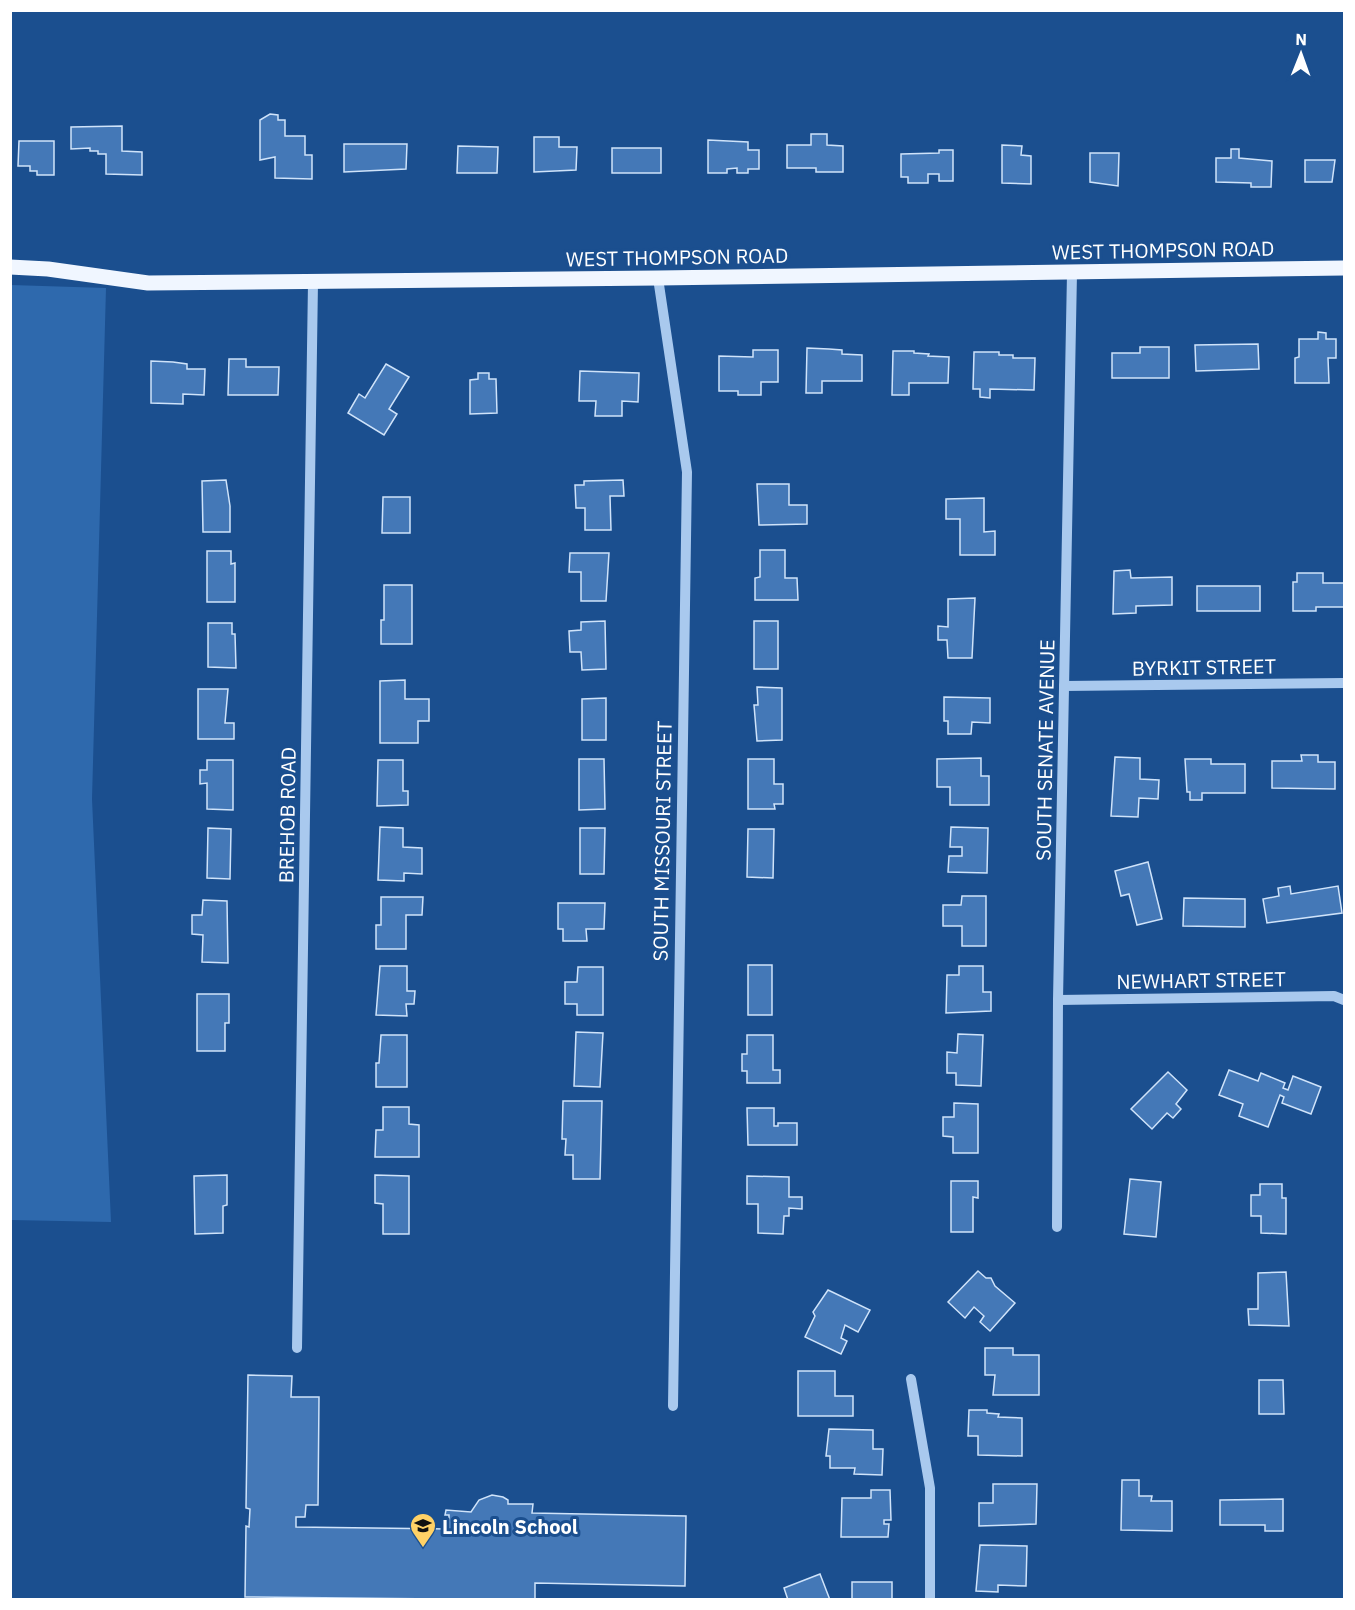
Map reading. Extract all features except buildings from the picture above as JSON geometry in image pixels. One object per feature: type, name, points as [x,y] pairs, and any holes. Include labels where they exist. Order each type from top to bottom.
[{"type":"main road","name":"WEST THOMPSON ROAD","points":[[10,267],[48,269],[148,282],[658,278],[1344,268]]},
{"type":"street","name":"SOUTH SENATE AVENUE","points":[[1057,1227],[1058,1000],[1072,273]]},
{"type":"street","name":"SOUTH MISSOURI STREET","points":[[658,278],[687,472],[673,1406]]},
{"type":"street","name":"BREHOB ROAD","points":[[297,1348],[313,282]]},
{"type":"street","name":"BYRKIT STREET","points":[[1065,686],[1344,683]]},
{"type":"street","name":"NEWHART STREET","points":[[1058,1000],[1334,996],[1344,1000]]},
{"type":"street","points":[[911,1379],[930,1488],[930,1599]]},
{"type":"shaded area","points":[[11,285],[106,288],[92,799],[111,1222],[11,1220]]},
{"type":"place","name":"Lincoln School","points":[[423,1549]]}]
